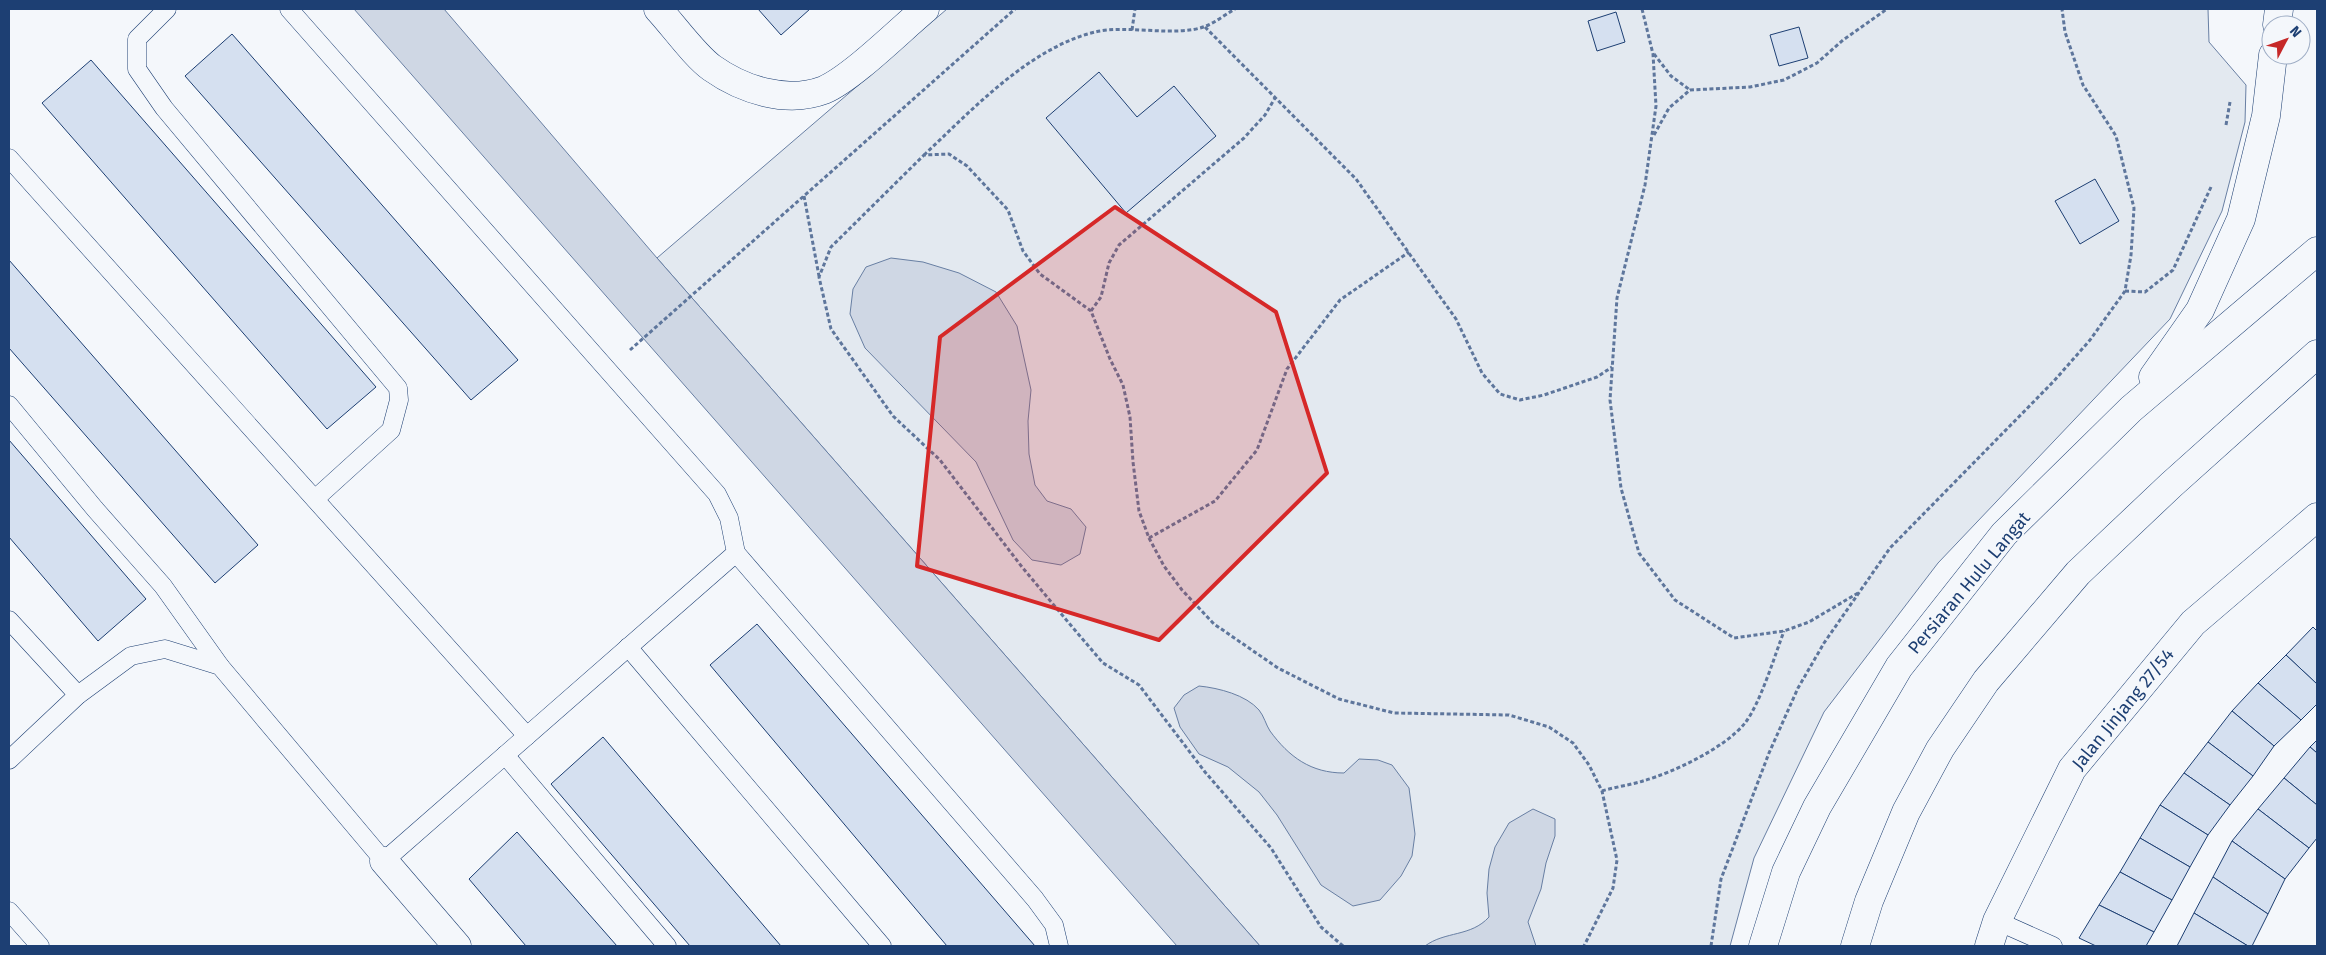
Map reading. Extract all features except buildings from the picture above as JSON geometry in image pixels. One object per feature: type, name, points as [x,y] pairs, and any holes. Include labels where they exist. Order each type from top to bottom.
[{"type":"main road","points":[[658,9],[711,67],[738,84],[770,94],[800,94],[824,90],[847,76],[925,9]]},
{"type":"main road","points":[[2131,409],[2200,310],[2241,219],[2266,116],[2273,65]]},
{"type":"main road","name":"Persiaran Hulu Langat","points":[[1763,946],[1786,872],[1816,807],[1899,667],[2004,534],[2131,409],[2317,251]]},
{"type":"main road","points":[[1855,946],[1869,901],[1906,812],[1940,749],[1986,680],[2078,573],[2171,485],[2317,354]]},
{"type":"main road","name":"Jalan Jinjang 27/54","points":[[1993,934],[2072,769],[2193,623],[2317,517]]},
{"type":"main road","points":[[384,861],[457,946]]},
{"type":"lane","points":[[167,9],[137,39],[137,69],[164,108],[398,388],[399,400],[391,430],[315,499]]},
{"type":"lane","points":[[289,9],[717,494],[729,518],[736,552],[1035,899],[1054,925],[1059,946]]},
{"type":"lane","points":[[9,158],[527,736]]},
{"type":"lane","points":[[9,405],[95,509],[163,586],[220,666],[384,861],[736,552]]},
{"type":"lane","points":[[9,620],[78,695]]},
{"type":"lane","points":[[628,647],[882,946]]},
{"type":"lane","points":[[9,760],[78,695],[131,656],[165,649],[220,666]]},
{"type":"lane","points":[[505,755],[667,946]]},
{"type":"lane","points":[[9,911],[40,946]]},
{"type":"lane","points":[[1993,934],[2053,946]]},
{"type":"path","points":[[629,350],[1015,9]]},
{"type":"path","points":[[1132,30],[1136,9]]},
{"type":"path","points":[[819,277],[831,247],[986,97],[1027,65],[1056,47],[1096,31],[1171,31],[1204,27],[1235,9]]},
{"type":"path","points":[[1642,9],[1653,54],[1656,106],[1646,185],[1617,298],[1610,400],[1621,488],[1639,553],[1674,600],[1734,638],[1784,631],[1809,622],[1860,592]]},
{"type":"path","points":[[1652,138],[1669,108],[1690,90],[1750,87],[1784,80],[1817,63],[1843,40],[1887,9]]},
{"type":"path","points":[[1711,946],[1721,879],[1769,753],[1798,688],[1824,643],[1890,548],[2060,375],[2090,340],[2125,291],[2131,255],[2134,208],[2116,136],[2083,86],[2065,32],[2062,9]]},
{"type":"path","points":[[1204,27],[1356,179],[1456,319],[1482,373],[1500,394],[1520,400],[1544,396],[1597,377],[1612,366]]},
{"type":"path","points":[[1653,54],[1671,76],[1690,90]]},
{"type":"path","points":[[2224,131],[2232,94]]},
{"type":"path","points":[[1091,311],[1101,297],[1109,263],[1119,244],[1244,138],[1265,115],[1275,98]]},
{"type":"path","points":[[924,155],[948,154],[967,166],[1008,210],[1023,251],[1040,274],[1091,311],[1110,359],[1123,385],[1130,417],[1132,462],[1139,511],[1148,538],[1164,566],[1182,590],[1214,624],[1278,668],[1339,699],[1394,713],[1509,715],[1549,726],[1572,743],[1589,765],[1602,791],[1617,860],[1613,888],[1584,946]]},
{"type":"path","points":[[2125,291],[2145,292],[2173,270],[2211,186]]},
{"type":"path","points":[[804,196],[831,329],[893,416],[940,460],[1022,567],[1103,663],[1139,685],[1205,772],[1271,848],[1321,927],[1343,946]]},
{"type":"path","points":[[1148,538],[1215,501],[1258,450],[1287,369],[1340,300],[1409,252]]},
{"type":"path","points":[[1602,791],[1643,781],[1671,770],[1697,757],[1731,735],[1745,722],[1758,696],[1784,631]]},
{"type":"highlighted area","points":[[1115,207],[1276,312],[1327,473],[1159,640],[917,566],[940,337]]},
{"type":"shaded area","points":[[354,9],[444,9],[657,258],[1260,946],[1177,946]]},
{"type":"shaded area","points":[[947,9],[2208,9],[2209,42],[2246,85],[2245,122],[2222,211],[2170,319],[1938,563],[1824,712],[1754,858],[1730,946],[1260,946],[657,258]]},
{"type":"shaded area","points":[[891,258],[923,262],[959,273],[996,292],[1017,326],[1031,390],[1028,421],[1029,454],[1035,485],[1047,501],[1071,509],[1086,527],[1080,554],[1061,565],[1032,560],[1013,540],[976,462],[865,348],[850,314],[853,289],[866,267]]},
{"type":"shaded area","points":[[1199,686],[1232,693],[1254,705],[1261,712],[1270,731],[1285,749],[1311,767],[1344,773],[1359,759],[1378,760],[1392,765],[1409,788],[1415,834],[1412,856],[1401,876],[1380,900],[1353,906],[1321,885],[1277,815],[1259,792],[1228,767],[1199,754],[1180,727],[1174,708],[1184,695]]},
{"type":"shaded area","points":[[1533,809],[1555,819],[1555,836],[1546,863],[1541,889],[1528,922],[1536,946],[1425,946],[1441,938],[1474,928],[1489,917],[1487,893],[1489,869],[1495,847],[1509,823]]}]
